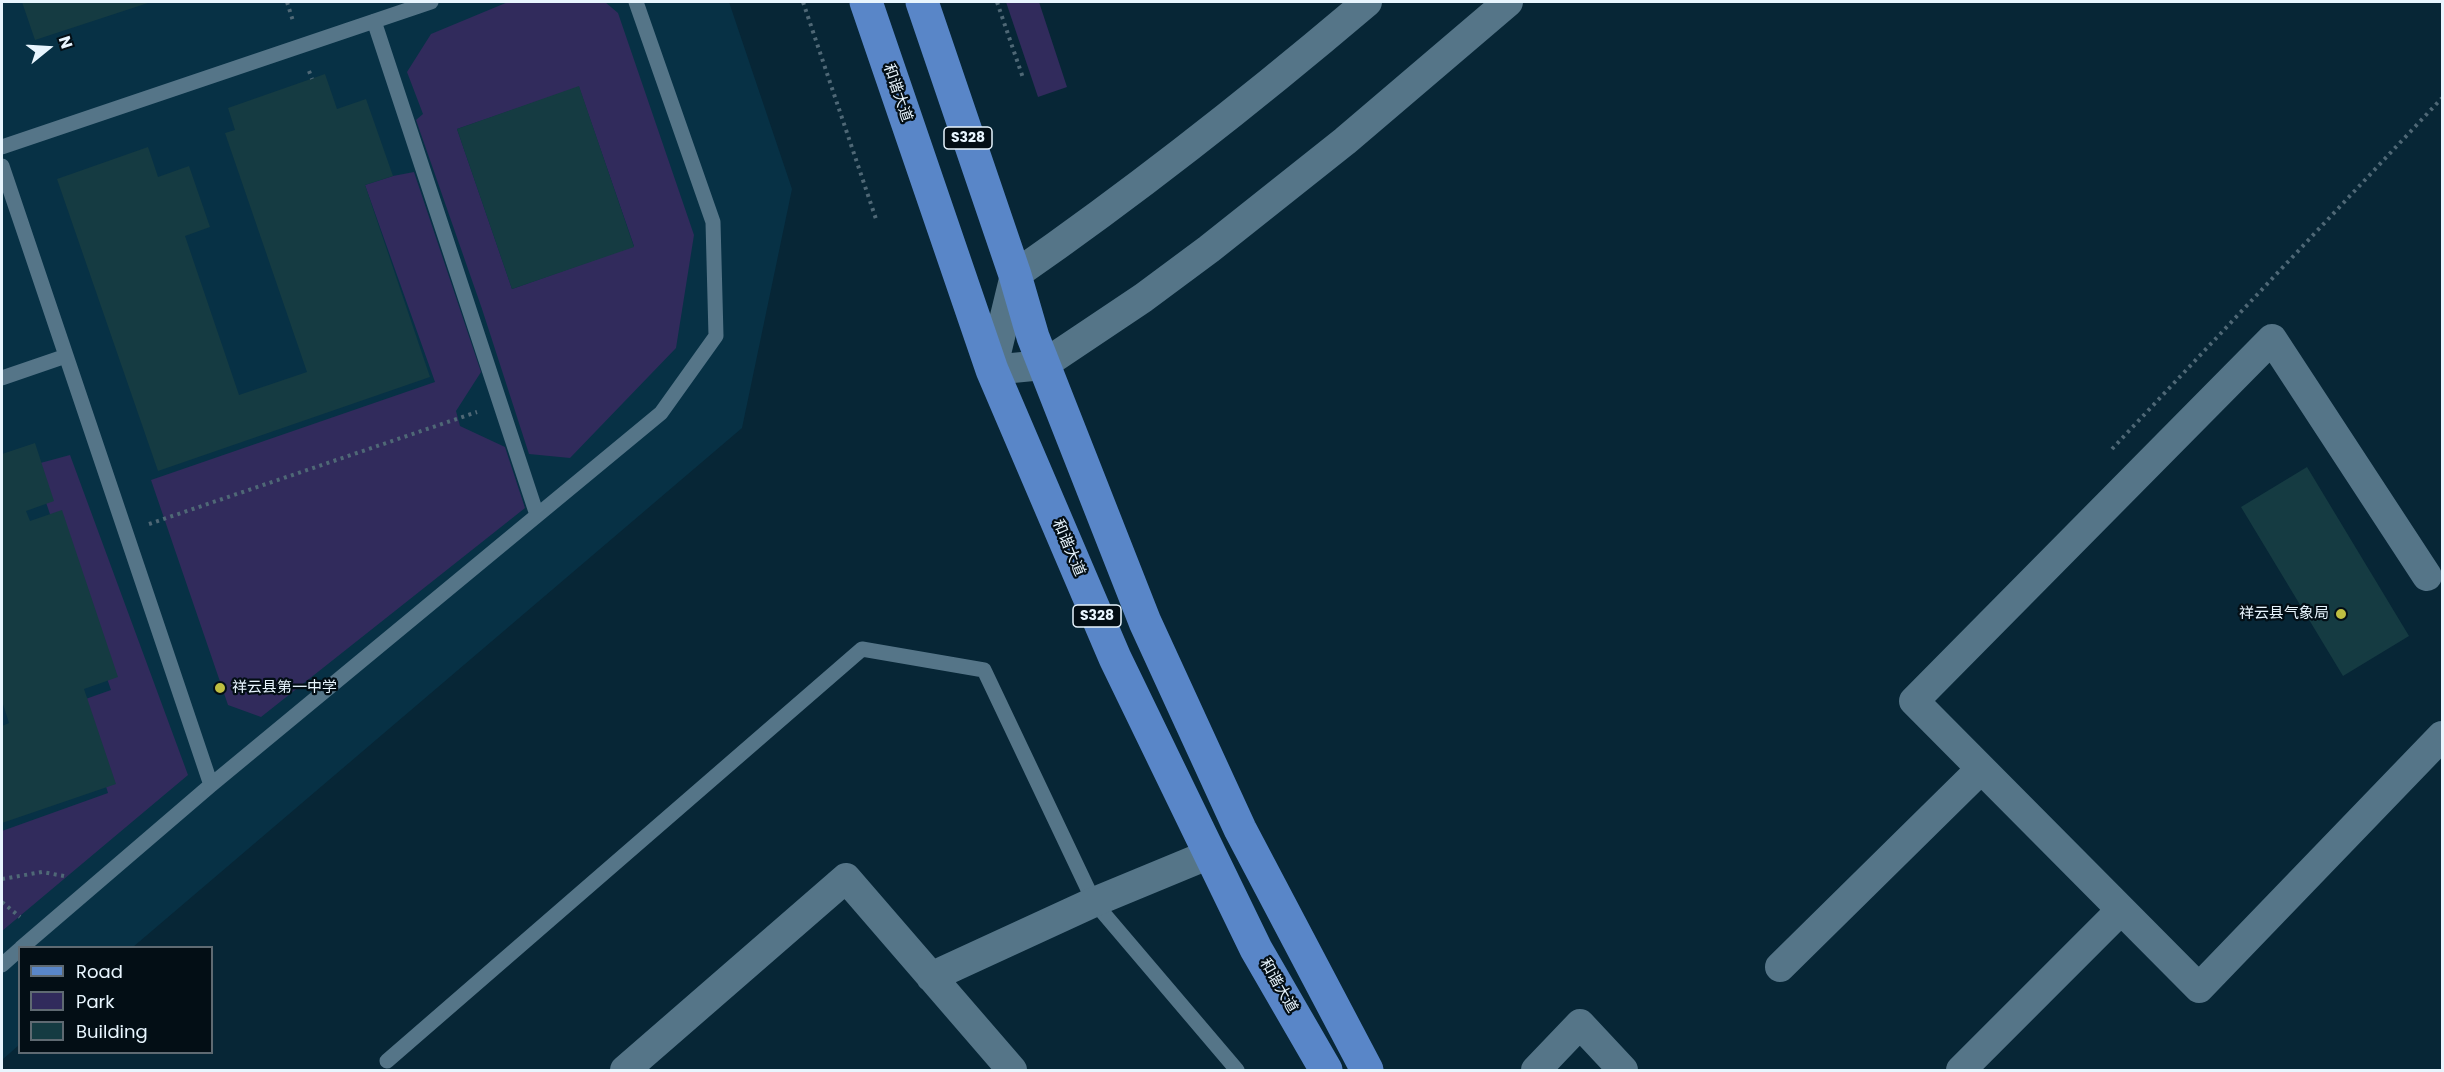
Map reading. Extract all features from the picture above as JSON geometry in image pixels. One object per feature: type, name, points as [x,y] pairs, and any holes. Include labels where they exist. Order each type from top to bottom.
[{"type":"main road","name":"和谐大道","points":[[866,2],[992,370],[1114,658],[1256,949],[1326,1071]]},
{"type":"main road","name":"S328","points":[[922,2],[1015,275],[1043,365],[1154,642],[1240,829],[1367,1071]]},
{"type":"street","points":[[1367,2],[1153,176],[1015,275],[992,370],[1043,365],[1143,298],[1234,230],[1354,134],[1508,2]]},
{"type":"street","points":[[2427,576],[2272,339],[1914,701],[2199,988],[2442,736]]},
{"type":"street","points":[[1780,967],[1981,769]]},
{"type":"street","points":[[932,977],[1094,902],[1210,854]]},
{"type":"street","points":[[625,1071],[846,878],[1012,1071]]},
{"type":"street","points":[[1961,1071],[2121,910]]},
{"type":"street","points":[[1536,1071],[1580,1024],[1623,1071]]},
{"type":"lane","points":[[2,147],[431,2]]},
{"type":"lane","points":[[22,946],[211,785],[661,413],[716,336],[714,222],[636,2]]},
{"type":"lane","points":[[374,21],[537,515]]},
{"type":"lane","points":[[2,166],[211,785]]},
{"type":"lane","points":[[2,378],[66,356]]},
{"type":"lane","points":[[387,1061],[862,649],[984,670],[1094,902],[1237,1071]]},
{"type":"lane","points":[[2,964],[18,950]]},
{"type":"path","points":[[803,2],[877,222]]},
{"type":"path","points":[[997,2],[1023,78]]},
{"type":"path","points":[[2106,455],[2442,98]]},
{"type":"path","points":[[125,532],[500,404]]},
{"type":"path","points":[[2,879],[42,872],[97,883]]},
{"type":"shaded area","name":"祥云县第一中学","points":[[2,2],[729,2],[792,189],[742,428],[134,946],[18,946],[18,1046],[2,1060]]},
{"type":"green space","points":[[508,2],[605,2],[618,13],[694,235],[676,348],[570,458],[529,454],[482,309],[416,120],[423,114],[407,72],[431,34]],"holes":[[[579,87],[634,246],[512,289],[457,129]]]},
{"type":"green space","points":[[1006,2],[1039,2],[1067,87],[1038,97]]},
{"type":"green space","points":[[414,172],[481,372],[456,411],[460,426],[505,447],[525,508],[261,717],[228,705],[151,480],[435,382],[365,185]]},
{"type":"green space","points":[[70,455],[188,775],[2,931],[2,831],[108,793],[80,701],[111,690],[33,465]]},
{"type":"building","points":[[22,2],[151,2],[35,40]]},
{"type":"building","points":[[325,74],[337,109],[366,99],[393,176],[365,185],[430,377],[158,471],[57,179],[148,147],[158,177],[189,166],[210,227],[185,236],[239,395],[307,372],[225,133],[235,130],[228,108]]},
{"type":"building","points":[[579,86],[634,247],[512,289],[457,129]]},
{"type":"building","points":[[35,443],[54,501],[26,511],[30,521],[62,510],[118,677],[84,689],[116,784],[2,823],[2,726],[9,723],[2,701],[2,454]]},
{"type":"building","points":[[2307,467],[2409,636],[2343,676],[2241,507]]},
{"type":"place","name":"祥云县气象局","points":[[2341,614]]},
{"type":"place","name":"祥云县第一中学","points":[[220,688]]}]
